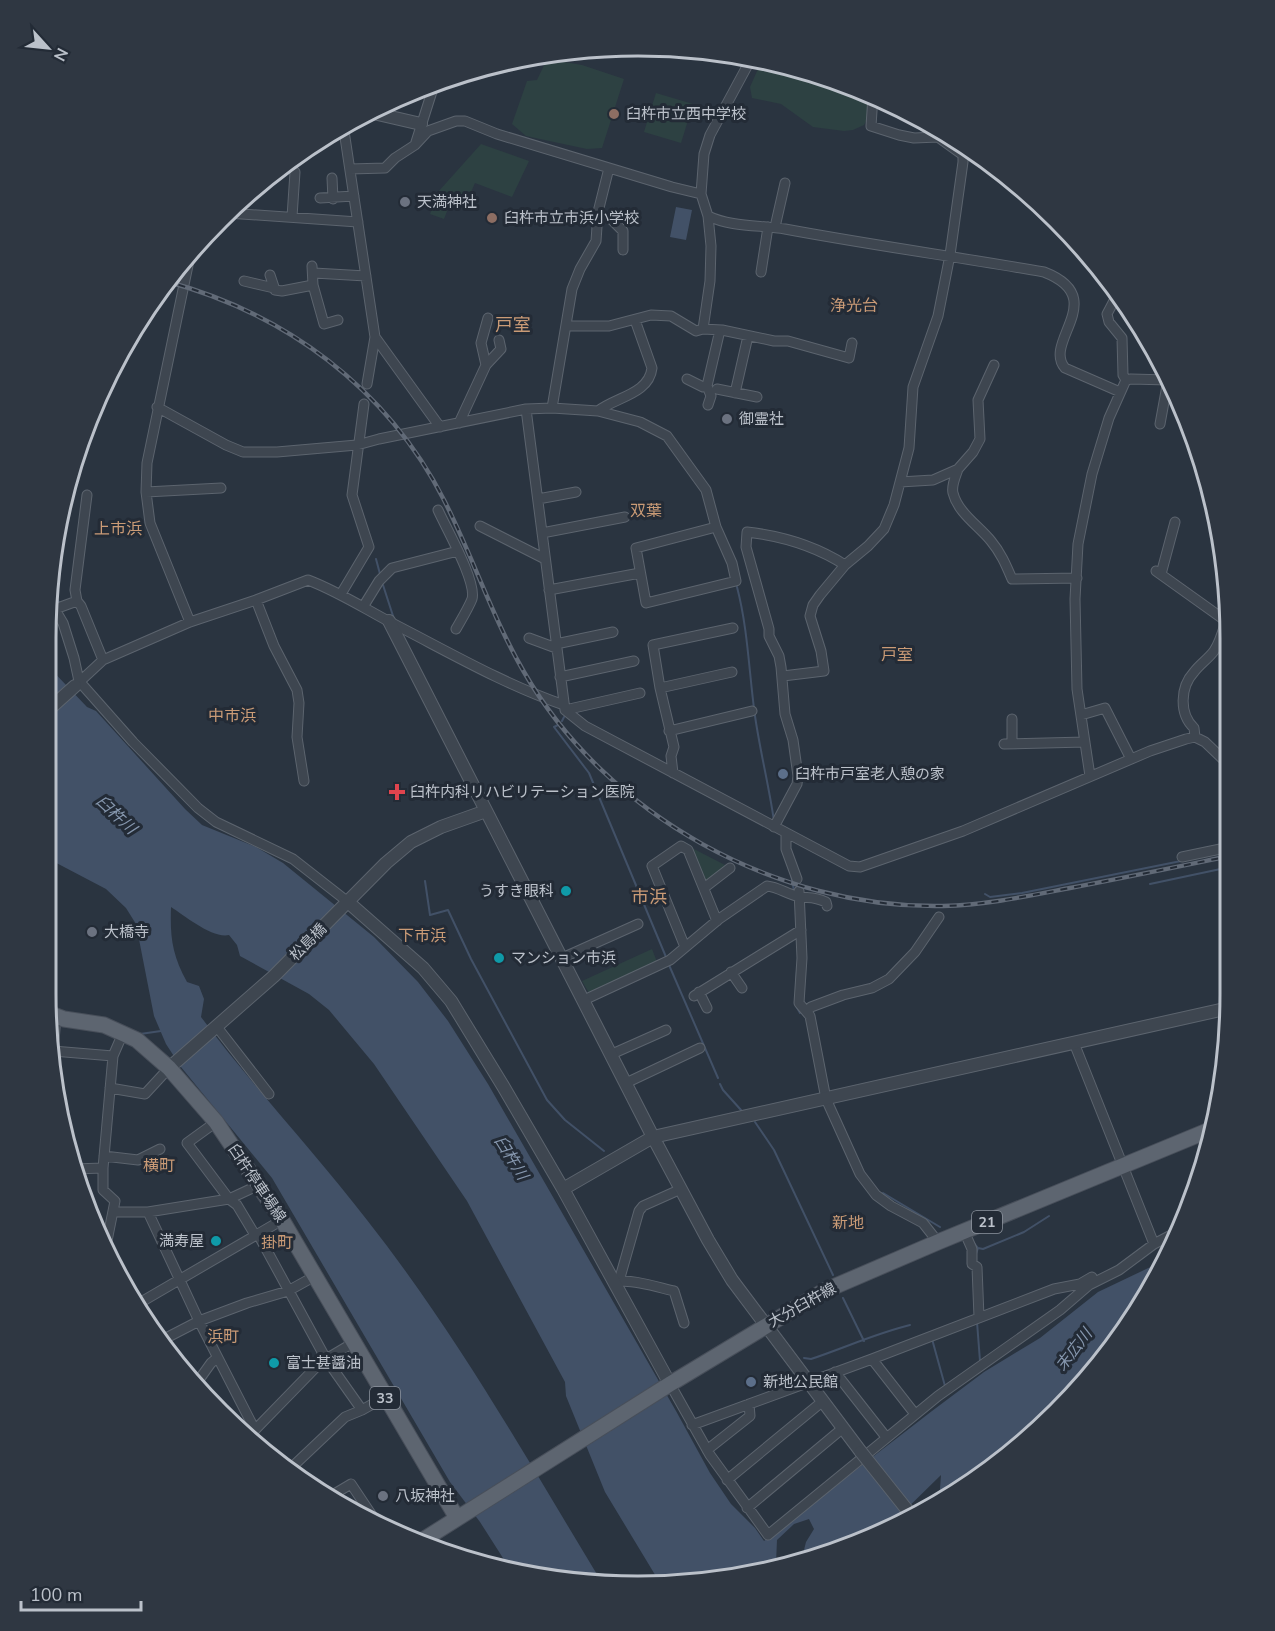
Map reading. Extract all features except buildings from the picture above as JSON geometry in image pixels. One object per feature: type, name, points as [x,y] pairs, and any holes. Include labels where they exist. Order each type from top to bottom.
[{"type":"main road","name":"臼杵停車場線","points":[[57,1015],[104,1025],[123,1033],[173,1064],[260,1185],[385,1397],[461,1516]]},
{"type":"main road","name":"大分臼杵線","points":[[429,1536],[668,1385],[824,1291],[1202,1133]]},
{"type":"street","points":[[703,329],[710,281],[711,246],[708,216],[701,194],[706,144],[747,66]]},
{"type":"street","points":[[415,145],[431,94]]},
{"type":"street","points":[[872,106],[871,126],[914,138],[935,137]]},
{"type":"street","points":[[385,114],[421,123]]},
{"type":"street","points":[[350,169],[385,168],[395,158],[415,145],[428,131],[465,120],[497,134],[701,194]]},
{"type":"street","points":[[345,135],[375,337],[367,384]]},
{"type":"street","points":[[783,676],[824,671],[822,651],[810,616],[816,600],[844,565],[868,546],[884,529],[909,448],[914,387],[938,316],[950,255],[962,155]]},
{"type":"street","points":[[552,408],[572,289],[596,241],[597,216],[609,168]]},
{"type":"street","points":[[292,217],[295,172]]},
{"type":"street","points":[[332,178],[333,199]]},
{"type":"street","points":[[761,272],[785,183]]},
{"type":"street","points":[[320,198],[354,196]]},
{"type":"street","points":[[239,214],[358,222]]},
{"type":"street","points":[[597,216],[609,217],[623,231],[623,250]]},
{"type":"street","points":[[708,216],[722,221],[950,255],[1044,272],[1067,286],[1072,297],[1074,310],[1072,323],[1060,349],[1060,363],[1065,368],[1120,392]]},
{"type":"street","points":[[338,320],[324,324],[313,285],[313,269],[366,276]]},
{"type":"street","points":[[187,270],[157,406],[147,463],[146,492],[150,523],[190,622]]},
{"type":"street","points":[[270,275],[274,288]]},
{"type":"street","points":[[244,281],[282,291],[313,285]]},
{"type":"street","points":[[1113,303],[1107,314],[1108,322],[1122,338],[1123,375],[1126,380]]},
{"type":"street","points":[[567,326],[609,326],[651,315],[671,316],[696,331],[720,330],[774,341],[788,341],[849,358],[852,343]]},
{"type":"street","points":[[486,365],[481,343],[488,318]]},
{"type":"street","points":[[598,411],[643,387],[651,375],[652,368],[635,320]]},
{"type":"street","points":[[708,405],[720,330]]},
{"type":"street","points":[[735,393],[748,336]]},
{"type":"street","points":[[375,337],[440,427]]},
{"type":"street","points":[[459,423],[486,365],[501,349],[499,340]]},
{"type":"street","points":[[900,482],[933,480],[957,469],[973,452],[980,439],[978,399],[994,365]]},
{"type":"street","points":[[687,379],[703,387],[757,397]]},
{"type":"street","points":[[1090,776],[1077,690],[1074,621],[1078,544],[1092,474],[1109,418],[1126,380]]},
{"type":"street","points":[[1126,380],[1159,380]]},
{"type":"street","points":[[1160,424],[1165,394]]},
{"type":"street","points":[[341,594],[369,547],[352,495],[364,404]]},
{"type":"street","points":[[157,406],[226,446],[243,452],[277,452],[357,445],[526,409],[598,411],[640,422],[667,436],[706,490],[716,527],[732,562],[736,581],[646,603],[636,548],[716,527]]},
{"type":"street","points":[[526,409],[564,707]]},
{"type":"street","points":[[957,469],[953,494],[962,510],[992,542],[1004,559],[1012,579],[1077,578]]},
{"type":"street","points":[[146,492],[221,488]]},
{"type":"street","points":[[538,499],[576,492]]},
{"type":"street","points":[[87,495],[75,590],[77,601],[104,660]]},
{"type":"street","points":[[438,510],[472,587],[472,598],[456,629]]},
{"type":"street","points":[[542,532],[625,517]]},
{"type":"street","points":[[1175,522],[1159,572],[1219,614]]},
{"type":"street","points":[[480,526],[545,559]]},
{"type":"street","points":[[774,827],[797,784],[798,776],[793,740],[786,714],[783,676],[779,657],[769,636],[749,560],[746,547],[747,532],[770,534],[814,547],[844,565]]},
{"type":"street","points":[[363,607],[379,581],[392,568],[458,551]]},
{"type":"street","points":[[549,590],[640,573]]},
{"type":"street","points":[[56,703],[104,660],[190,622],[308,580],[341,594],[470,664],[564,707],[585,726],[849,866],[860,867],[963,831],[1150,751],[1195,737],[1205,742],[1220,756]]},
{"type":"street","points":[[256,600],[274,646],[297,690],[299,702],[297,737],[304,780]]},
{"type":"street","points":[[57,608],[77,601]]},
{"type":"street","points":[[57,612],[63,623],[74,658],[77,683],[198,808],[216,822],[293,859],[345,905],[423,968],[451,1002],[503,1086],[617,1282],[668,1385],[707,1450],[768,1535],[915,1414],[1060,1310],[1089,1285],[1119,1270],[1164,1239]]},
{"type":"street","points":[[389,621],[653,1137],[732,1280],[906,1509]]},
{"type":"street","points":[[673,773],[674,747],[660,688],[653,645],[733,628]]},
{"type":"street","points":[[529,638],[556,646],[613,632]]},
{"type":"street","points":[[1195,737],[1194,728],[1184,712],[1187,683],[1194,671],[1209,657],[1220,638]]},
{"type":"street","points":[[560,677],[634,661]]},
{"type":"street","points":[[660,688],[732,672]]},
{"type":"street","points":[[564,707],[640,693]]},
{"type":"street","points":[[1081,715],[1105,708],[1131,759]]},
{"type":"street","points":[[669,731],[752,711]]},
{"type":"street","points":[[1012,719],[1008,744],[1085,742]]},
{"type":"street","name":"松島橋","points":[[173,1064],[274,976],[411,842],[441,827],[486,811]]},
{"type":"street","points":[[786,834],[786,849],[797,879]]},
{"type":"street","points":[[685,947],[652,866],[681,846],[688,850],[717,921]]},
{"type":"street","points":[[1182,857],[1220,849]]},
{"type":"street","points":[[704,888],[730,868]]},
{"type":"street","points":[[584,1000],[670,960],[717,921],[766,886],[818,898],[826,902],[827,906]]},
{"type":"street","points":[[799,894],[798,932],[802,958],[799,1003],[810,1016],[826,1099],[860,1174],[872,1190],[883,1200],[923,1223],[938,1242]]},
{"type":"street","points":[[807,1011],[811,1007],[843,995],[872,988],[889,979],[915,951],[939,917]]},
{"type":"street","points":[[562,958],[638,924]]},
{"type":"street","points":[[707,1008],[696,994],[798,932]]},
{"type":"street","points":[[731,972],[742,988]]},
{"type":"street","points":[[563,1189],[653,1137],[1219,1010]]},
{"type":"street","points":[[216,1028],[269,1094]]},
{"type":"street","points":[[612,1054],[666,1030]]},
{"type":"street","points":[[109,1235],[115,1201],[103,1190],[103,1168],[113,1056],[123,1033]]},
{"type":"street","points":[[1074,1043],[1154,1245]]},
{"type":"street","points":[[626,1083],[700,1048]]},
{"type":"street","points":[[59,1052],[113,1056]]},
{"type":"street","points":[[110,1088],[145,1094],[173,1064]]},
{"type":"street","points":[[216,1122],[187,1143],[229,1198],[237,1204],[255,1235],[259,1236],[326,1359],[362,1410]]},
{"type":"street","points":[[104,1156],[138,1160],[160,1149]]},
{"type":"street","points":[[82,1169],[103,1168]]},
{"type":"street","points":[[114,1212],[148,1212],[229,1198],[260,1185]]},
{"type":"street","points":[[617,1282],[639,1211],[643,1206],[681,1189]]},
{"type":"street","points":[[148,1212],[249,1426]]},
{"type":"street","points":[[144,1301],[282,1220]]},
{"type":"street","points":[[964,1231],[972,1249],[972,1264],[977,1267],[978,1317]]},
{"type":"street","points":[[692,1425],[1054,1289],[1080,1284],[1125,1260],[1132,1259]]},
{"type":"street","points":[[168,1336],[229,1309],[288,1291],[315,1276]]},
{"type":"street","points":[[617,1282],[674,1291],[684,1323]]},
{"type":"street","points":[[254,1431],[303,1379],[326,1359],[353,1343]]},
{"type":"street","points":[[201,1378],[217,1358]]},
{"type":"street","points":[[872,1359],[915,1414]]},
{"type":"street","points":[[835,1372],[886,1437]]},
{"type":"street","points":[[295,1464],[345,1417],[385,1397]]},
{"type":"street","points":[[727,1480],[823,1401]]},
{"type":"street","points":[[707,1450],[750,1416],[749,1404]]},
{"type":"street","points":[[747,1508],[843,1428]]},
{"type":"street","points":[[337,1492],[351,1484],[367,1508]]},
{"type":"green space","points":[[558,61],[582,65],[624,79],[602,148],[587,149],[526,136],[512,124],[527,81],[537,80],[545,63]]},
{"type":"green space","name":"臼杵市立西中学校","points":[[758,69],[788,75],[825,86],[868,104],[867,119],[864,125],[853,130],[813,127],[781,104],[752,98],[750,87]]},
{"type":"green space","points":[[656,93],[693,104],[681,143],[644,132]]},
{"type":"green space","points":[[481,144],[529,161],[512,197],[475,183],[471,192],[464,191],[462,196],[453,196],[444,219],[430,214],[438,192]]},
{"type":"green space","points":[[690,847],[727,866],[707,881],[703,880]]},
{"type":"green space","points":[[652,949],[657,962],[589,993],[582,981]]},
{"type":"water","points":[[676,207],[692,210],[686,240],[670,237]]},
{"type":"water","points":[[56,674],[87,707],[96,711],[202,825],[256,847],[283,863],[374,937],[418,982],[448,1021],[488,1084],[710,1473],[731,1504],[755,1528],[764,1541],[984,1372],[1040,1338],[1098,1292],[1151,1267],[1121,1317],[1099,1348],[1049,1405],[992,1455],[940,1490],[941,1475],[906,1509],[825,1545],[804,1551],[806,1542],[814,1529],[809,1519],[794,1524],[777,1540],[776,1559],[713,1571],[655,1575],[605,1492],[566,1396],[565,1382],[467,1201],[374,1064],[329,1010],[309,994],[240,956],[237,945],[229,935],[215,934],[171,907],[175,954],[187,982],[199,986],[204,999],[201,1017],[241,1069],[347,1194],[400,1263],[490,1397],[597,1574],[562,1571],[504,1560],[450,1482],[272,1178],[181,1067],[166,1044],[154,1016],[136,924],[126,908],[106,889],[56,863]]},
{"type":"waterway","points":[[376,559],[380,574]]},
{"type":"waterway","points":[[383,585],[394,619]]},
{"type":"waterway","points":[[737,587],[746,635],[757,729],[774,821]]},
{"type":"waterway","points":[[562,721],[564,717]]},
{"type":"waterway","points":[[558,725],[554,727],[589,773],[666,957]]},
{"type":"waterway","points":[[985,894],[990,897],[1022,893],[1181,861]]},
{"type":"waterway","points":[[1150,884],[1220,869]]},
{"type":"waterway","points":[[791,874],[794,891]]},
{"type":"waterway","points":[[425,881],[430,915],[448,910],[471,959],[547,1100],[565,1120],[604,1151]]},
{"type":"waterway","points":[[669,965],[718,1078]]},
{"type":"waterway","points":[[796,988],[797,970]]},
{"type":"waterway","points":[[796,1006],[800,1013]]},
{"type":"waterway","points":[[140,1034],[161,1031]]},
{"type":"waterway","points":[[720,1084],[741,1110]]},
{"type":"waterway","points":[[755,1122],[774,1150],[833,1275]]},
{"type":"waterway","points":[[883,1193],[940,1227]]},
{"type":"waterway","points":[[978,1248],[983,1249],[1024,1232],[1049,1216]]},
{"type":"waterway","points":[[974,1243],[978,1248],[976,1254]]},
{"type":"waterway","points":[[843,1298],[864,1341]]},
{"type":"waterway","points":[[977,1322],[980,1361]]},
{"type":"waterway","points":[[804,1358],[811,1359],[910,1325]]},
{"type":"waterway","points":[[932,1339],[945,1386]]},
{"type":"railway","points":[[175,284],[209,295],[251,313],[291,335],[328,360],[362,390],[393,423],[421,460],[444,500],[513,651],[524,672],[559,724],[601,770],[649,810],[702,844],[759,871],[819,891],[881,903],[943,906],[1023,897],[1220,858]]},
{"type":"place","name":"臼杵市立西中学校","points":[[614,114]]},
{"type":"place","name":"天満神社","points":[[405,202]]},
{"type":"place","name":"臼杵市立市浜小学校","points":[[492,218]]},
{"type":"place","name":"御霊社","points":[[727,419]]},
{"type":"place","name":"臼杵市戸室老人憩の家","points":[[783,774]]},
{"type":"place","name":"臼杵内科リハビリテーション医院","points":[[397,792]]},
{"type":"place","name":"うすき眼科","points":[[566,891]]},
{"type":"place","name":"大橋寺","points":[[92,932]]},
{"type":"place","name":"マンション市浜","points":[[499,958]]},
{"type":"place","name":"満寿屋","points":[[216,1241]]},
{"type":"place","name":"富士甚醤油","points":[[274,1363]]},
{"type":"place","name":"新地公民館","points":[[751,1382]]},
{"type":"place","name":"八坂神社","points":[[383,1496]]},
{"type":"district","name":"浄光台","points":[[854,306]]},
{"type":"district","name":"戸室","points":[[513,325]]},
{"type":"district","name":"双葉","points":[[646,511]]},
{"type":"district","name":"上市浜","points":[[118,529]]},
{"type":"district","name":"戸室","points":[[897,655]]},
{"type":"district","name":"中市浜","points":[[232,716]]},
{"type":"district","name":"市浜","points":[[649,897]]},
{"type":"district","name":"下市浜","points":[[422,936]]},
{"type":"district","name":"横町","points":[[159,1166]]},
{"type":"district","name":"新地","points":[[848,1223]]},
{"type":"district","name":"掛町","points":[[277,1243]]},
{"type":"district","name":"浜町","points":[[223,1337]]},
{"type":"water label","name":"臼杵川","points":[[116,815]]},
{"type":"water label","name":"臼杵川","points":[[511,1158]]},
{"type":"water label","name":"末広川","points":[[1074,1350]]}]
